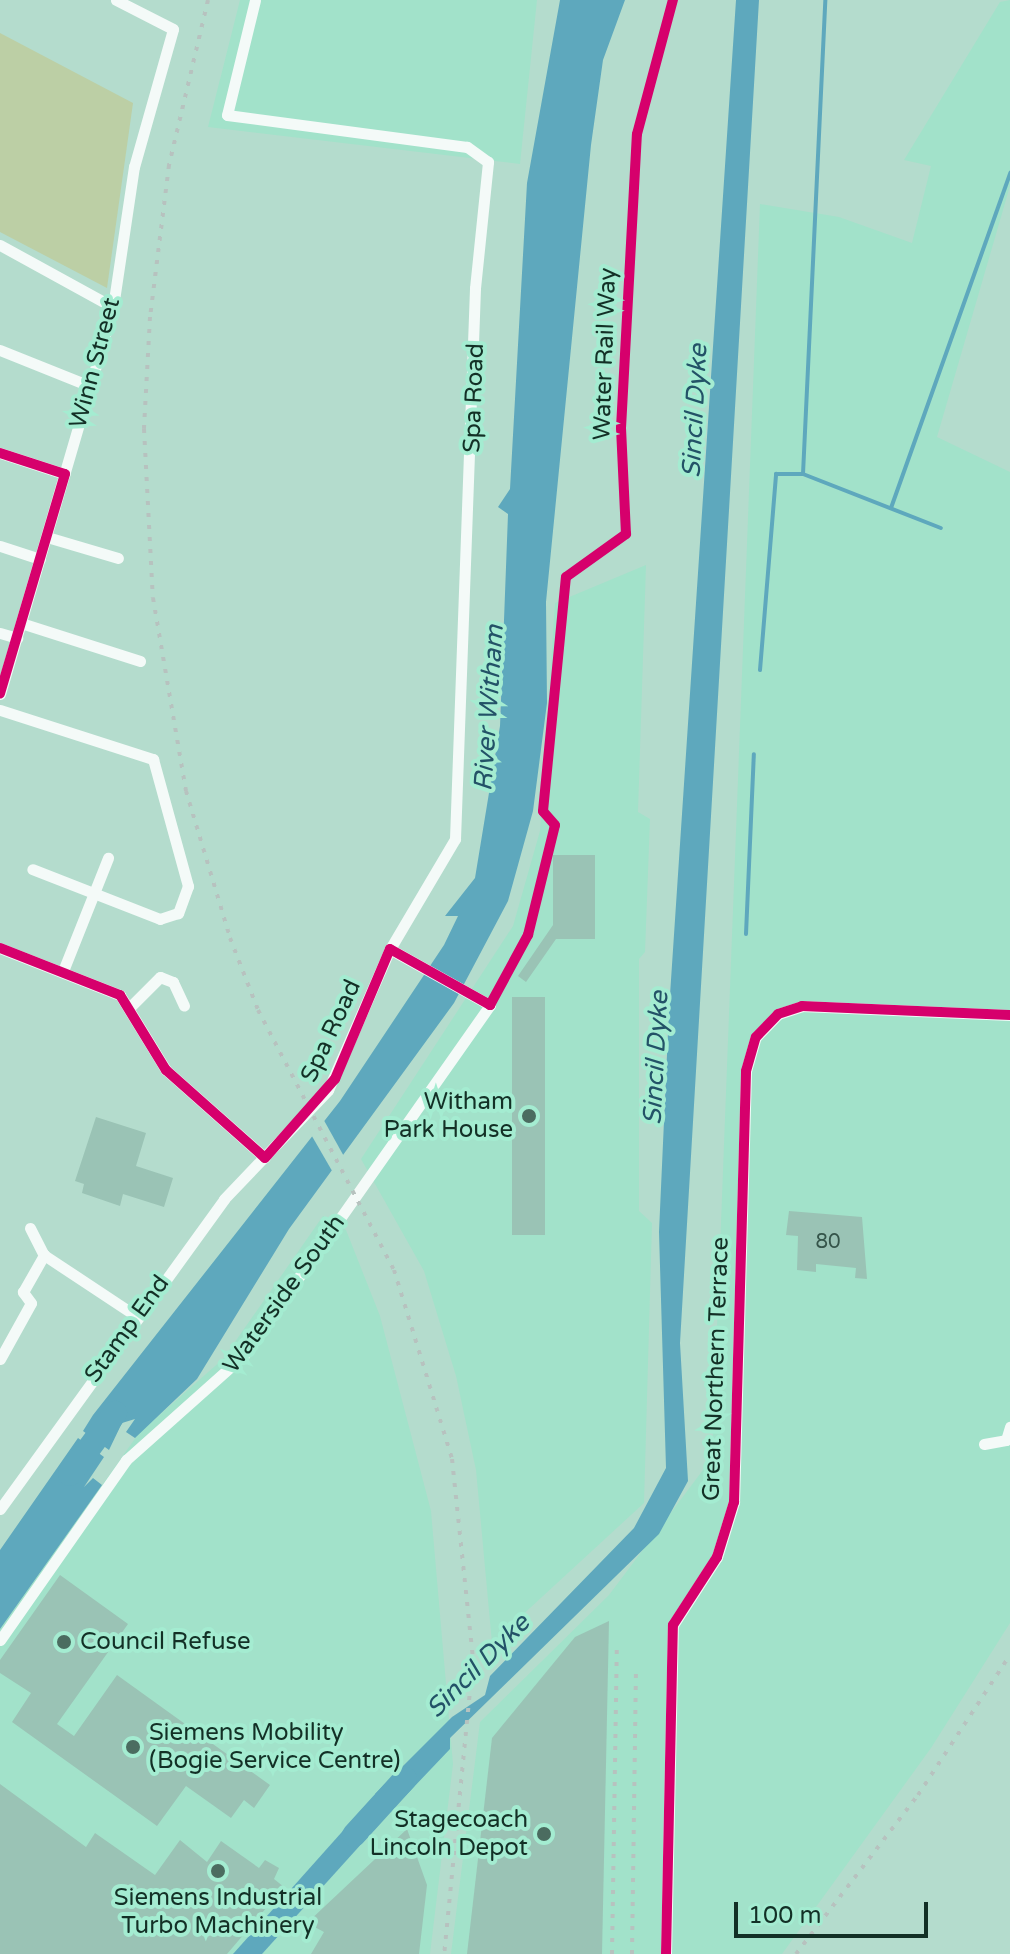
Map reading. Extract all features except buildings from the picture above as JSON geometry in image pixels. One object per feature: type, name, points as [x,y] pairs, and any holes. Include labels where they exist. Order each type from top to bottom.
[{"type":"street","name":"Winn Street","points":[[0,694],[113,307],[134,167],[173,29],[116,0]]},
{"type":"street","name":"Spa Road","points":[[255,0],[227,115],[467,147],[488,162],[475,288],[455,839],[390,949],[335,1079],[265,1158]]},
{"type":"street","points":[[0,245],[113,307]]},
{"type":"street","points":[[0,350],[90,386]]},
{"type":"street","points":[[0,453],[65,474]]},
{"type":"street","points":[[47,537],[118,558]]},
{"type":"street","points":[[0,546],[40,559]]},
{"type":"street","points":[[21,623],[140,661]]},
{"type":"street","points":[[0,633],[17,638]]},
{"type":"street","points":[[0,710],[153,759],[188,886],[178,913],[160,919],[32,869]]},
{"type":"street","points":[[63,971],[108,858]]},
{"type":"street","points":[[0,948],[63,971],[131,1006],[166,1070],[265,1158]]},
{"type":"street","name":"Waterside South","points":[[0,1640],[126,1460],[244,1355],[490,1005],[420,960],[390,949]]},
{"type":"street","points":[[131,1006],[160,977],[173,982],[184,1006]]},
{"type":"street","name":"Great Northern Terrace","points":[[666,1954],[673,1625],[717,1557],[734,1502],[746,1071],[756,1037],[778,1014],[802,1006],[1010,1015]]},
{"type":"street","name":"Stamp End","points":[[0,1509],[136,1316],[265,1158]]},
{"type":"street","points":[[30,1228],[44,1255],[136,1316]]},
{"type":"street","points":[[0,1359],[31,1303],[23,1292],[44,1255]]},
{"type":"street","points":[[984,1444],[1008,1441],[1010,1427]]},
{"type":"shaded area","points":[[240,0],[537,0],[520,164],[208,127]]},
{"type":"shaded area","points":[[1010,0],[1010,186],[937,437],[1010,472],[1010,1623],[931,1748],[782,1954],[451,1954],[480,1722],[609,1595],[712,1458],[760,204],[839,217],[912,243],[931,166],[904,160],[1000,2]]},
{"type":"shaded area","points":[[0,33],[133,103],[107,288],[0,232]]},
{"type":"shaded area","points":[[646,565],[638,812],[650,819],[645,952],[639,959],[639,1211],[652,1223],[644,1503],[492,1643],[476,1470],[456,1376],[424,1271],[361,1159],[513,926],[540,831],[555,603]]},
{"type":"shaded area","points":[[323,1216],[346,1230],[380,1316],[431,1511],[453,1764],[430,1954],[0,1954],[0,1629],[139,1433],[223,1359]]},
{"type":"water","points":[[560,0],[625,0],[603,60],[591,145],[546,602],[547,703],[533,811],[508,901],[454,1003],[289,1229],[197,1379],[135,1438],[126,1432],[135,1419],[122,1423],[109,1450],[83,1431],[93,1415],[340,1101],[444,945],[458,916],[445,916],[475,878],[500,726],[508,514],[498,507],[510,489],[527,183]]},
{"type":"water","points":[[736,0],[759,0],[680,1343],[688,1481],[659,1534],[450,1738],[450,1749],[392,1810],[375,1794],[452,1717],[485,1695],[490,1676],[634,1528],[666,1468],[659,1232],[669,1010]]},
{"type":"water","points":[[78,1438],[104,1457],[84,1487],[93,1478],[102,1485],[0,1629],[0,1550]]},
{"type":"water","points":[[366,1805],[383,1820],[262,1954],[233,1954]]},
{"type":"pier","points":[[321,1115],[346,1160],[335,1176],[309,1131]]},
{"type":"waterway","points":[[803,474],[825,0]]},
{"type":"waterway","points":[[891,508],[1010,173]]},
{"type":"waterway","points":[[760,670],[776,474],[803,474],[941,528]]},
{"type":"waterway","points":[[746,934],[754,754]]},
{"type":"waterway","name":"River Witham","points":[[70,1474],[115,1413]]},
{"type":"waterway","name":"Sincil Dyke","points":[[354,1835],[405,1779]]},
{"type":"railway","points":[[208,0],[169,165],[150,317],[144,429],[153,598],[186,791],[230,938],[258,1010],[394,1270],[452,1459],[473,1660],[444,1954]]},
{"type":"railway","points":[[612,1954],[617,1643]]},
{"type":"railway","points":[[796,1954],[918,1795],[1010,1655]]},
{"type":"railway","points":[[632,1954],[636,1669]]},
{"type":"cycle path","name":"Water Rail Way","points":[[0,948],[120,995],[166,1070],[265,1158],[335,1079],[390,949],[490,1005],[528,935],[555,825],[543,811],[566,577],[626,534],[621,428],[637,134],[673,0]]},
{"type":"cycle path","points":[[0,453],[65,474],[0,694]]},
{"type":"cycle path","points":[[666,1954],[673,1625],[717,1557],[734,1502],[746,1071],[756,1037],[778,1014],[802,1006],[1010,1015]]},
{"type":"place","name":"Witham Park House","points":[[529,1116]]},
{"type":"place","name":"Council Refuse","points":[[64,1642]]},
{"type":"place","name":"Siemens Mobility (Bogie Service Centre)","points":[[133,1747]]},
{"type":"place","name":"Stagecoach Lincoln Depot","points":[[544,1834]]},
{"type":"place","name":"Siemens Industrial Turbo Machinery","points":[[218,1871]]}]
